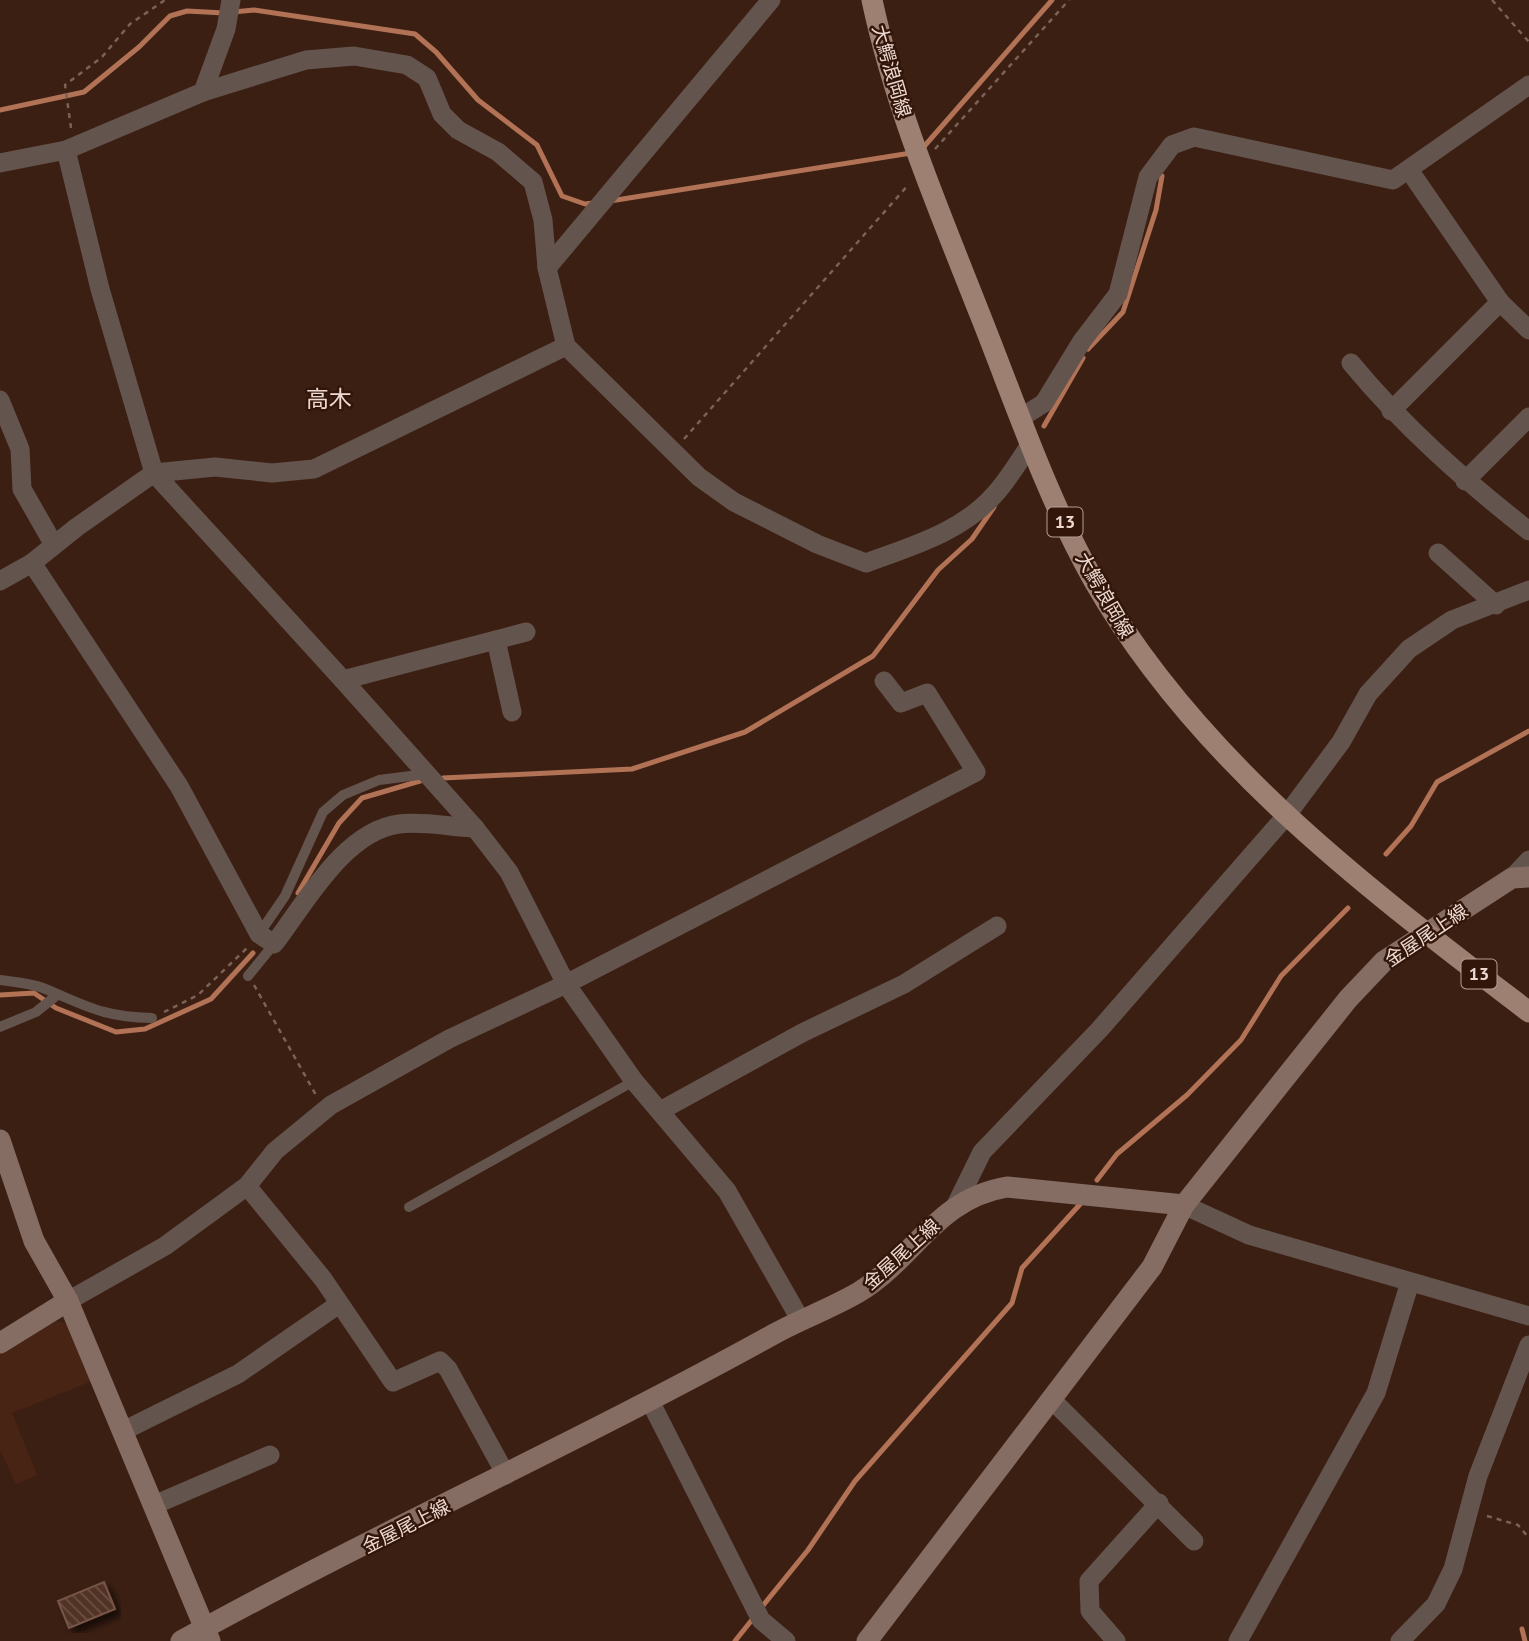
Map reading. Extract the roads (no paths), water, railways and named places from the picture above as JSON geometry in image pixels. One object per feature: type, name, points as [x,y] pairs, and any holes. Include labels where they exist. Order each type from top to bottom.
[{"type":"main road","name":"大鰐浪岡線","points":[[872,0],[897,94],[923,171],[1030,445],[1094,580],[1134,644],[1206,737],[1286,816],[1429,935],[1529,1012]]},
{"type":"main road","name":"金屋尾上線","points":[[181,1641],[207,1634],[506,1475],[651,1403],[800,1320],[858,1293],[887,1272],[956,1205],[981,1191],[1007,1187],[1184,1205],[1348,999],[1384,961],[1520,878]]},
{"type":"main road","points":[[0,1140],[34,1241],[68,1301],[207,1634]]},
{"type":"main road","points":[[867,1641],[1152,1267],[1184,1205]]},
{"type":"main road","points":[[0,1343],[68,1301]]},
{"type":"street","points":[[203,92],[226,29],[231,0]]},
{"type":"street","points":[[547,268],[771,0]]},
{"type":"street","points":[[0,163],[69,148],[203,92],[306,60],[354,56],[407,65],[427,78],[442,114],[458,130],[498,152],[533,183],[543,220],[547,268],[566,346],[699,477],[734,502],[817,544],[866,563],[933,538],[971,517],[996,494],[1030,445]]},
{"type":"street","points":[[1021,417],[1044,403],[1082,341],[1118,294],[1148,177],[1172,145],[1194,137],[1393,180],[1529,85]]},
{"type":"street","points":[[69,148],[100,289],[154,473],[475,828],[509,872],[566,984],[634,1081],[727,1191],[800,1320]]},
{"type":"street","points":[[1409,170],[1500,302],[1529,330]]},
{"type":"street","points":[[1391,411],[1500,302]]},
{"type":"street","points":[[0,581],[32,563],[154,473],[215,467],[272,473],[314,469],[566,346]]},
{"type":"street","points":[[1351,363],[1391,411],[1465,481],[1529,531]]},
{"type":"street","points":[[0,400],[20,449],[22,489],[54,545]]},
{"type":"street","points":[[1465,481],[1529,417]]},
{"type":"street","points":[[1438,553],[1496,605]]},
{"type":"street","points":[[32,563],[179,786],[267,939],[344,853],[377,829],[401,823],[475,828]]},
{"type":"street","points":[[956,1205],[982,1152],[1100,1028],[1286,816],[1341,743],[1368,694],[1409,649],[1452,621],[1529,590]]},
{"type":"street","points":[[343,680],[526,632]]},
{"type":"street","points":[[496,640],[512,712]]},
{"type":"street","points":[[68,1301],[166,1246],[247,1186],[275,1151],[324,1110],[449,1039],[566,984],[976,772],[927,694],[901,703],[884,681]]},
{"type":"street","points":[[1520,878],[1529,860]]},
{"type":"street","points":[[660,1111],[802,1033],[904,984],[997,926]]},
{"type":"street","points":[[247,1186],[339,1304],[393,1381],[440,1361],[448,1369],[506,1475]]},
{"type":"street","points":[[1184,1205],[1249,1235],[1529,1316]]},
{"type":"street","points":[[1238,1641],[1376,1393],[1410,1282]]},
{"type":"street","points":[[123,1431],[239,1374],[339,1304]]},
{"type":"street","points":[[1400,1641],[1436,1604],[1453,1569],[1468,1511],[1529,1345]]},
{"type":"street","points":[[1051,1399],[1194,1541]]},
{"type":"street","points":[[651,1403],[758,1613],[786,1641]]},
{"type":"street","points":[[154,1505],[270,1455]]},
{"type":"street","points":[[1116,1641],[1090,1611],[1089,1581],[1158,1503]]},
{"type":"lane","points":[[248,976],[323,812],[343,795],[379,780],[426,774]]},
{"type":"lane","points":[[0,980],[41,987],[118,1018],[152,1018]]},
{"type":"lane","points":[[0,1027],[36,1012],[57,995]]},
{"type":"lane","points":[[409,1207],[634,1081]]},
{"type":"waterway","points":[[921,150],[1052,0]]},
{"type":"waterway","points":[[233,12],[254,10],[415,34],[436,52],[478,100],[537,145],[562,196],[585,204],[593,203]]},
{"type":"waterway","points":[[0,110],[84,92],[139,47],[170,16],[187,11],[224,13]]},
{"type":"waterway","points":[[610,201],[911,153]]},
{"type":"waterway","points":[[1088,349],[1123,312],[1156,210],[1162,176]]},
{"type":"waterway","points":[[1044,426],[1083,358]]},
{"type":"waterway","points":[[443,778],[632,769],[745,732],[873,656],[938,570],[972,539],[994,507]]},
{"type":"waterway","points":[[1386,854],[1411,826],[1437,782],[1529,731]]},
{"type":"waterway","points":[[298,893],[339,823],[362,798],[420,781]]},
{"type":"waterway","points":[[1097,1180],[1117,1154],[1187,1095],[1241,1040],[1281,976],[1348,908]]},
{"type":"waterway","points":[[0,995],[34,993],[56,1008],[116,1032],[145,1029],[211,999],[253,953]]},
{"type":"waterway","points":[[761,1608],[808,1550],[855,1481],[1012,1303],[1022,1268],[1083,1201]]},
{"type":"waterway","points":[[735,1641],[755,1616]]},
{"type":"waterway","points":[[1522,1629],[1525,1641]]},
{"type":"district","name":"高木","points":[[329,399]]}]
